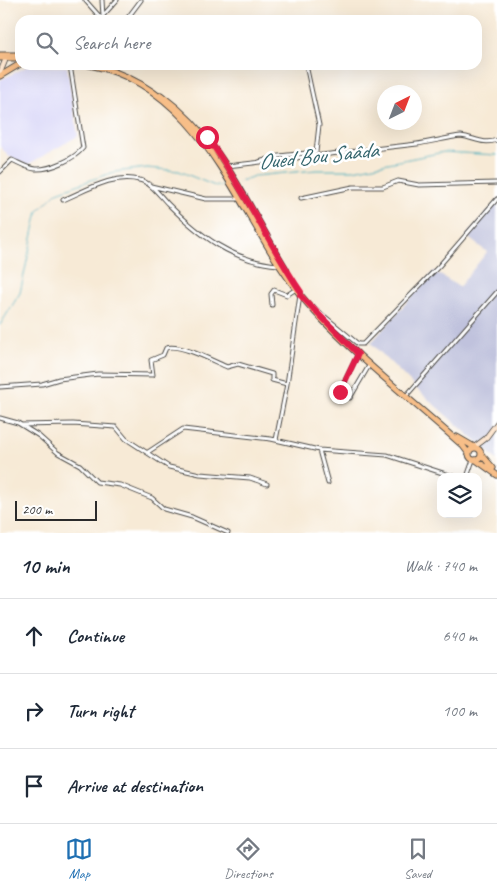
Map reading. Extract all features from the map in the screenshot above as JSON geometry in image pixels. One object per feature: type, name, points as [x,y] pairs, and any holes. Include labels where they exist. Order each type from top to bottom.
[{"type":"main road","points":[[0,75],[9,56]]},
{"type":"main road","points":[[0,57],[15,57]]},
{"type":"main road","points":[[0,75],[15,67]]},
{"type":"main road","points":[[103,70],[131,80],[155,94],[194,130],[228,170],[240,199],[279,265],[299,292],[352,345],[463,446],[474,460],[497,473]]},
{"type":"main road","points":[[112,70],[146,85],[183,112],[207,137],[243,193],[299,292],[358,354],[477,450],[497,473]]},
{"type":"main road","points":[[474,460],[477,450],[497,423]]},
{"type":"main road","points":[[469,454],[477,450]]},
{"type":"street","points":[[85,0],[98,15]]},
{"type":"street","points":[[101,15],[102,0]]},
{"type":"street","points":[[104,15],[117,0]]},
{"type":"street","points":[[130,15],[141,0]]},
{"type":"street","points":[[0,172],[10,160],[35,169],[42,168],[73,157],[82,148],[71,70]]},
{"type":"street","points":[[228,170],[279,156],[316,152],[319,125],[307,70]]},
{"type":"street","points":[[253,164],[445,141],[455,137],[482,143],[497,140]]},
{"type":"street","points":[[63,200],[110,182],[132,179],[144,181],[184,220],[229,253],[279,265]]},
{"type":"street","points":[[301,198],[352,187],[383,187],[398,181],[419,185],[497,183]]},
{"type":"street","points":[[150,186],[206,199],[240,199]]},
{"type":"street","points":[[312,306],[358,344],[367,342],[439,266],[497,199]]},
{"type":"street","points":[[272,305],[271,294],[274,290],[287,295],[299,292],[287,384],[276,440]]},
{"type":"street","points":[[407,395],[497,292]]},
{"type":"street","points":[[0,387],[42,384],[59,379],[98,374],[153,376],[151,360],[163,356],[166,348],[170,346],[188,351],[226,368],[238,364],[254,368],[272,374],[274,381],[287,384]]},
{"type":"street","points":[[358,354],[340,395],[350,398],[370,364]]},
{"type":"street","points":[[0,418],[21,425],[39,436],[58,453],[80,465],[97,482],[120,485],[150,497],[164,509],[192,517],[228,533]]},
{"type":"street","points":[[21,425],[73,424],[116,427],[126,439],[148,452],[154,459],[176,470],[250,478],[267,484]]},
{"type":"street","points":[[148,452],[183,429],[276,440],[319,450],[395,456],[444,473]]},
{"type":"street","points":[[319,450],[328,483]]},
{"type":"street","points":[[469,473],[474,460]]},
{"type":"shaded area","points":[[20,70],[67,70],[78,136],[27,165],[8,156],[0,146],[0,80]]},
{"type":"shaded area","points":[[497,201],[497,460],[420,392],[371,343],[434,271],[459,287],[487,252],[466,236]]},
{"type":"waterway","name":"Oued Bou Saâda","points":[[239,182],[254,176],[316,170],[353,170],[444,152],[497,155]]},
{"type":"waterway","name":"Oued Bou Saâda","points":[[0,325],[20,293],[38,211],[57,192],[114,172],[147,168],[179,171],[215,186],[228,185]]},
{"type":"route","points":[[207,137],[243,193],[285,268],[301,292],[300,295],[314,312],[358,354],[340,392]]}]
